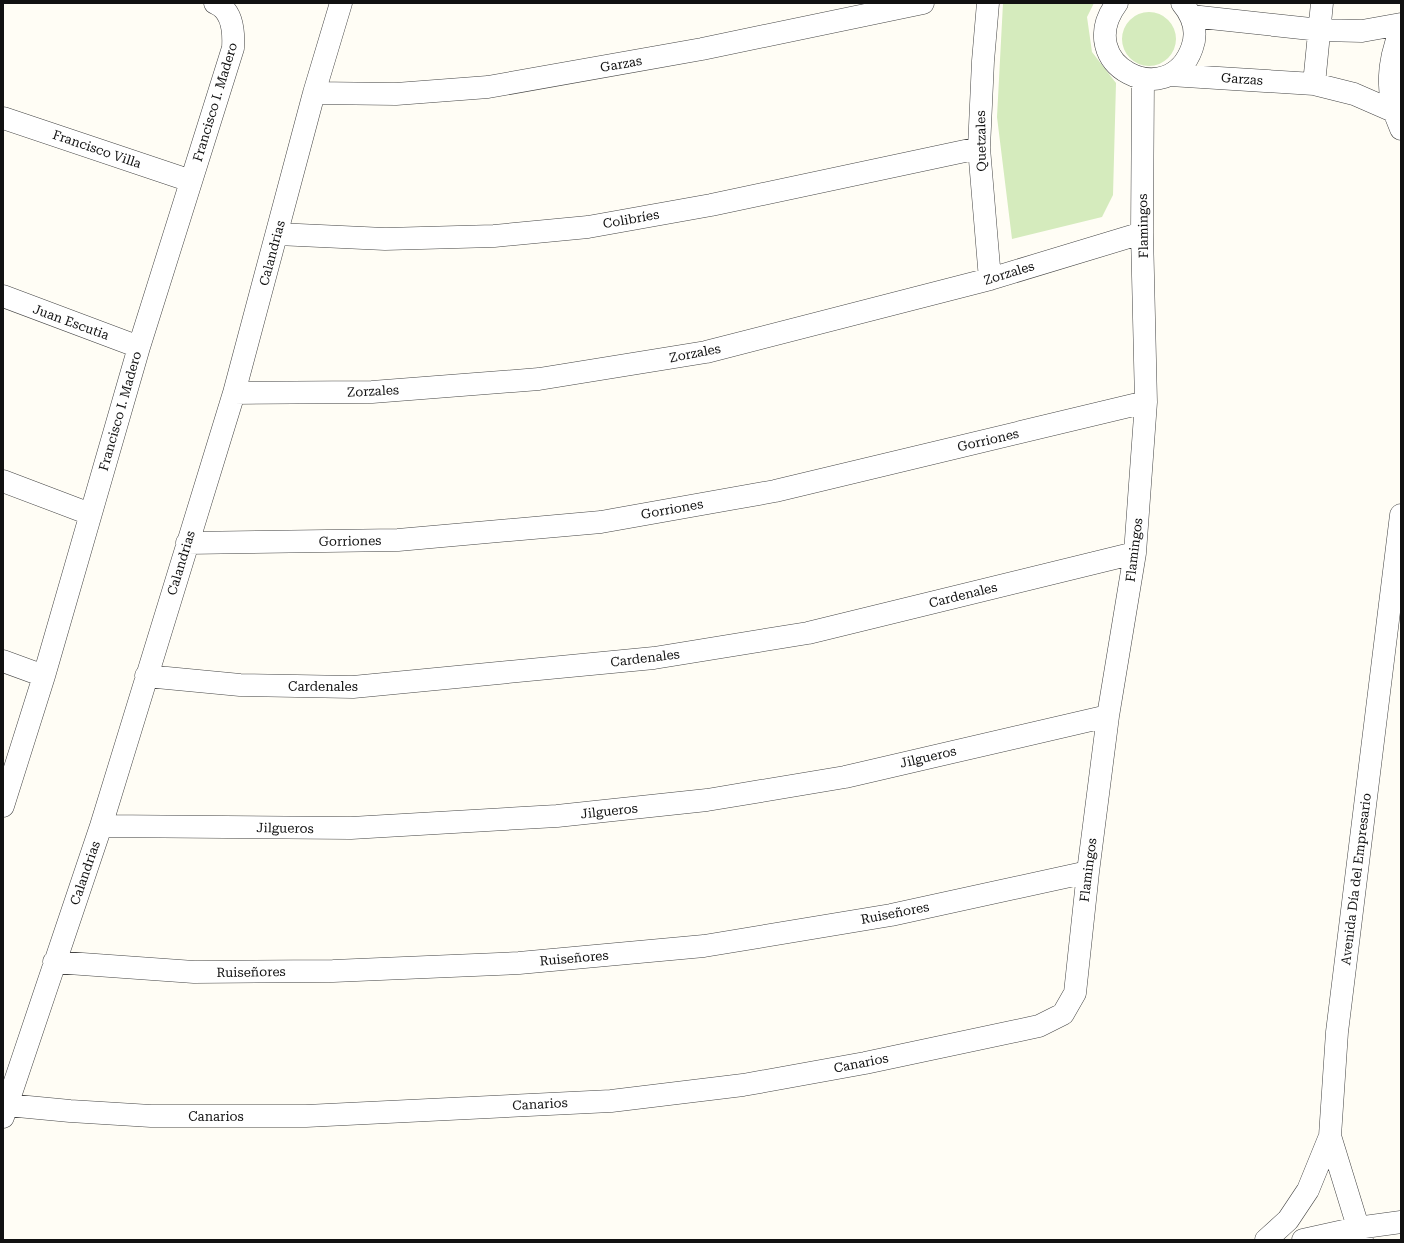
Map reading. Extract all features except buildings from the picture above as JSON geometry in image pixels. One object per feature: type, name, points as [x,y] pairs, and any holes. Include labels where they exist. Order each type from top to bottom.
[{"type":"street","name":"Francisco I. Madero","points":[[3,806],[44,676],[139,347],[233,48],[234,35],[231,18],[215,3]]},
{"type":"street","name":"Calandrias","points":[[5,1112],[54,962],[101,826],[234,393],[314,93],[341,3]]},
{"type":"street","name":"Garzas","points":[[314,93],[396,94],[488,87],[702,49],[923,3]]},
{"type":"street","name":"Quetzales","points":[[988,3],[983,62],[979,148],[990,279]]},
{"type":"street","points":[[1117,3],[1109,14],[1104,27],[1104,41],[1109,55],[1118,66],[1129,75],[1143,79]]},
{"type":"street","points":[[1314,84],[1322,3]]},
{"type":"street","points":[[1187,9],[1320,30],[1362,31],[1401,24]]},
{"type":"street","points":[[1170,75],[1181,66],[1192,49],[1195,29],[1187,9]]},
{"type":"street","name":"Garzas","points":[[1397,120],[1389,81],[1392,51],[1401,29]]},
{"type":"street","name":"Garzas","points":[[1143,79],[1157,79],[1170,75],[1314,84],[1354,94],[1397,120]]},
{"type":"street","name":"Flamingos","points":[[1063,1014],[1075,993],[1088,872],[1108,716],[1135,553],[1146,402],[1142,232],[1143,79]]},
{"type":"street","name":"Francisco Villa","points":[[3,118],[191,181]]},
{"type":"street","name":"Colibríes","points":[[277,234],[385,239],[494,236],[588,227],[711,204],[979,148]]},
{"type":"street","name":"Zorzales","points":[[234,393],[372,392],[540,379],[706,352],[990,279],[1142,232]]},
{"type":"street","name":"Juan Escutia","points":[[3,296],[139,347]]},
{"type":"street","name":"Gorriones","points":[[188,543],[398,540],[601,522],[775,491],[1146,402]]},
{"type":"street","points":[[3,481],[90,514]]},
{"type":"street","name":"Avenida Día del Empresario","points":[[1359,1234],[1330,1136],[1337,1032],[1401,515]]},
{"type":"street","name":"Cardenales","points":[[146,676],[240,685],[353,687],[654,658],[808,633],[1135,553]]},
{"type":"street","points":[[3,661],[44,676]]},
{"type":"street","name":"Jilgueros","points":[[101,826],[351,828],[557,816],[707,800],[845,777],[1108,716]]},
{"type":"street","name":"Ruiseñores","points":[[54,962],[194,972],[333,971],[519,964],[704,946],[891,915],[1088,872]]},
{"type":"street","name":"Canarios","points":[[5,1112],[70,1111],[152,1116],[306,1116],[611,1101],[743,1085],[865,1063],[1040,1026],[1063,1014]]},
{"type":"street","points":[[1266,1240],[1288,1220],[1308,1190],[1330,1136]]},
{"type":"street","points":[[1302,1240],[1359,1234],[1401,1222]]},
{"type":"green space","points":[[1003,3],[1094,3],[1087,17],[1092,52],[1116,83],[1113,195],[1102,217],[1012,239],[997,117]]},
{"type":"green space","points":[[1149,12],[1159,14],[1168,20],[1174,29],[1176,39],[1174,49],[1168,58],[1159,64],[1149,66],[1139,64],[1130,58],[1124,49],[1122,39],[1124,29],[1130,20],[1139,14]]}]
